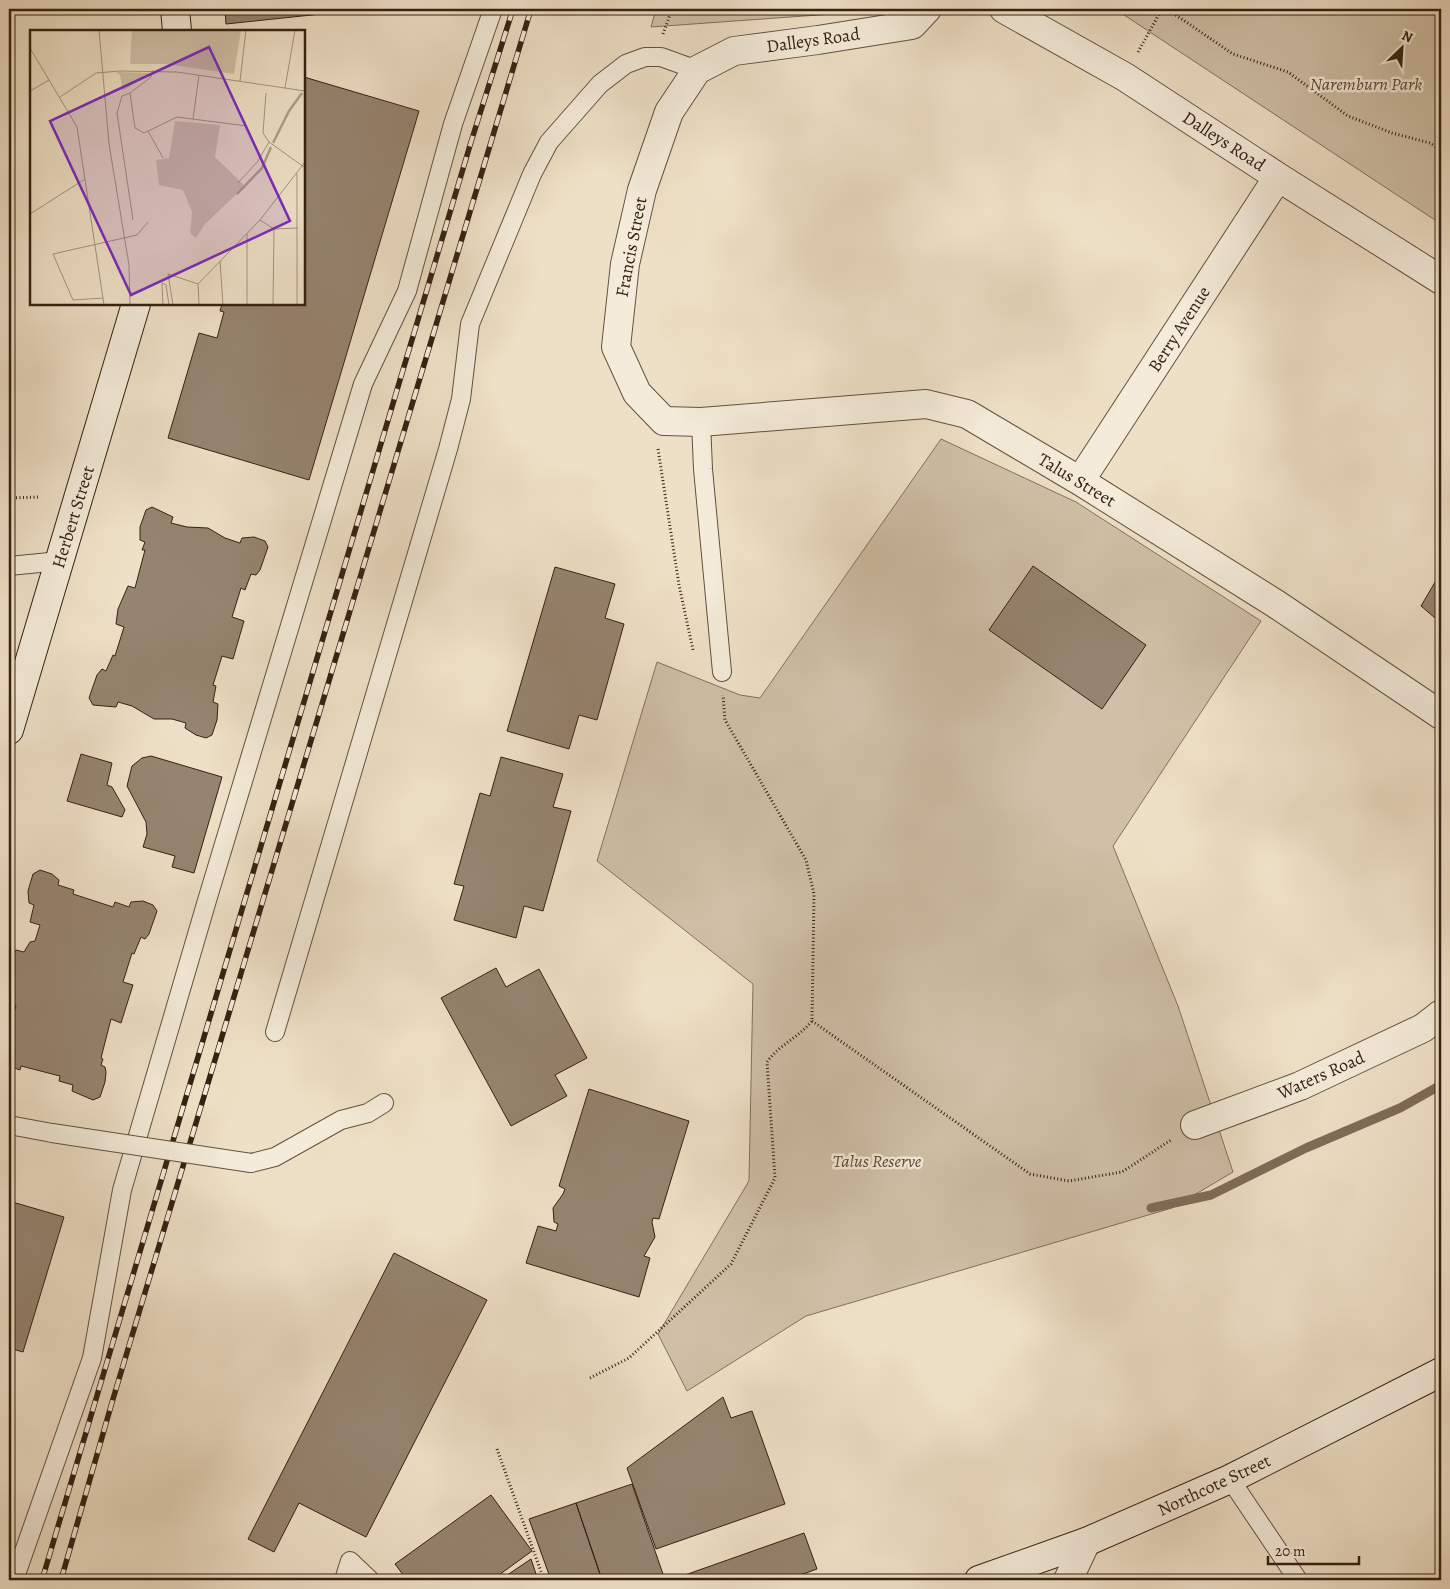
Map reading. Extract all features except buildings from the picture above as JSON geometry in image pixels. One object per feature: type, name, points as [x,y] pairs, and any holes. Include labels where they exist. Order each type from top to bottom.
[{"type":"street","points":[[175,9],[177,30]]},
{"type":"street","name":"Dalleys Road","points":[[697,70],[734,51],[818,40],[912,24],[927,9]]},
{"type":"street","name":"Dalleys Road","points":[[1004,9],[1125,77],[1441,280]]},
{"type":"street","name":"Francis Street","points":[[664,421],[637,393],[616,348],[625,264],[642,190],[669,112],[697,70]]},
{"type":"street","name":"Berry Avenue","points":[[1080,481],[1278,177]]},
{"type":"street","name":"Herbert Street","points":[[9,730],[136,305]]},
{"type":"street","name":"Talus Street","points":[[664,421],[701,422],[926,404],[967,414],[1080,481],[1276,604],[1441,715]]},
{"type":"street","name":"Waters Road","points":[[1195,1125],[1300,1086],[1423,1028],[1441,1014]]},
{"type":"street","name":"Northcote Street","points":[[979,1580],[1086,1542],[1230,1479],[1441,1372]]},
{"type":"street","points":[[1068,1580],[1086,1542]]},
{"type":"lane","points":[[14,1580],[92,1358],[122,1190],[208,897],[363,384],[407,291],[453,124],[493,9]]},
{"type":"lane","points":[[275,1032],[448,449],[461,399],[470,324],[532,174],[549,142],[600,84],[626,64],[645,58],[660,57],[697,70]]},
{"type":"lane","points":[[701,422],[702,469],[722,672]]},
{"type":"lane","points":[[9,566],[60,561]]},
{"type":"lane","points":[[9,1125],[251,1163],[275,1157],[341,1120],[368,1113],[384,1103]]},
{"type":"lane","points":[[1230,1479],[1298,1580]]},
{"type":"lane","points":[[344,1580],[350,1561],[370,1580]]},
{"type":"path","points":[[1125,77],[1162,9]]},
{"type":"path","points":[[1167,9],[1233,54],[1288,72],[1348,116],[1392,133],[1430,143],[1441,150]]},
{"type":"path","points":[[664,421],[657,447],[679,586],[695,656]]},
{"type":"path","points":[[9,498],[39,497]]},
{"type":"path","points":[[590,1378],[629,1358],[731,1264],[775,1178],[767,1062],[774,1051],[804,1030],[812,1021],[814,894],[806,860],[725,720],[722,672]]},
{"type":"path","points":[[812,1021],[1030,1174],[1069,1181],[1122,1172],[1195,1125]]},
{"type":"path","points":[[497,1449],[544,1580]]},
{"type":"green space","points":[[656,9],[902,9],[651,27]]},
{"type":"green space","name":"Naremburn Park","points":[[1115,9],[1441,9],[1441,224]]},
{"type":"green space","name":"Talus Reserve","points":[[941,439],[1076,502],[1261,621],[1113,846],[1178,1006],[1233,1172],[1172,1208],[806,1316],[687,1391],[658,1334],[749,1181],[753,984],[597,861],[657,662],[740,695],[760,698]]},
{"type":"waterway","points":[[1151,1208],[1211,1195],[1306,1148],[1400,1108],[1441,1085]]},
{"type":"railway","points":[[42,1580],[471,142],[513,9]]},
{"type":"railway","points":[[61,1580],[113,1399],[531,9]]}]
